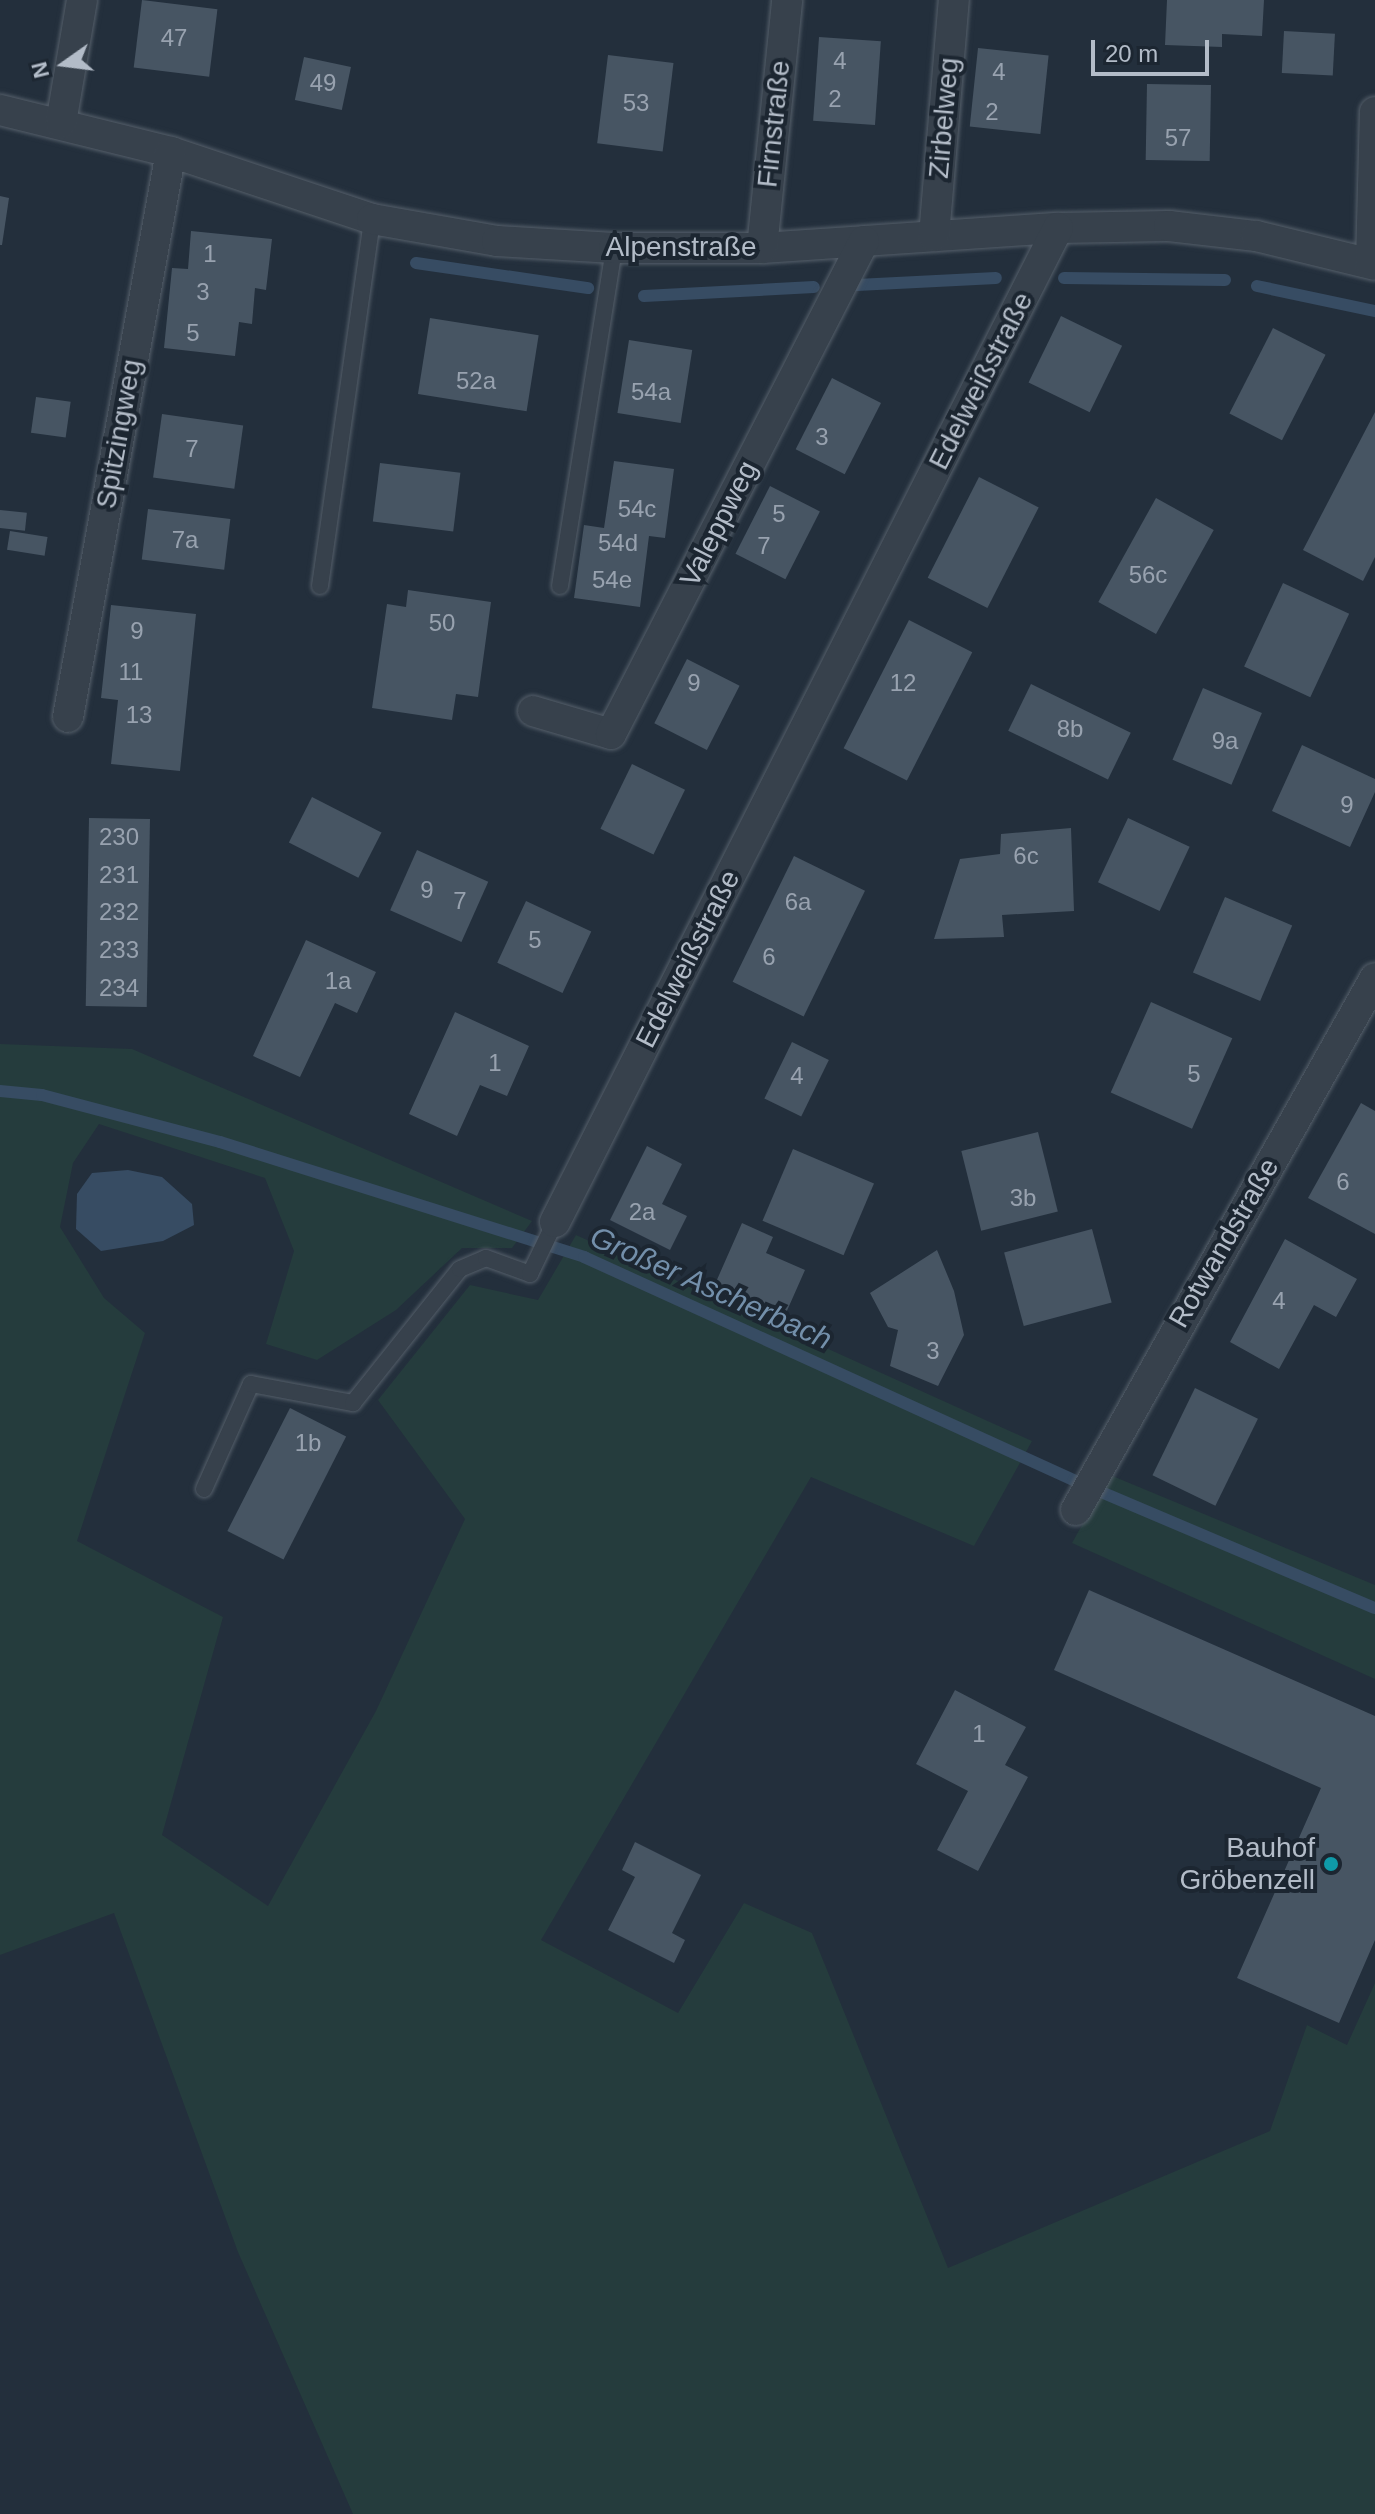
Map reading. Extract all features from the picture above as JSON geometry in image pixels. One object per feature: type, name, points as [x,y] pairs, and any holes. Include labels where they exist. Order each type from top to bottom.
[{"type":"street","points":[[61,123],[82,0]]},
{"type":"street","name":"Firnstraße","points":[[762,248],[787,0]]},
{"type":"street","name":"Zirbelweg","points":[[934,236],[954,0]]},
{"type":"street","name":"Alpenstraße","points":[[0,110],[171,152],[372,219],[497,241],[614,248],[762,248],[1058,228],[1169,226],[1256,236],[1373,264]]},
{"type":"street","points":[[1373,264],[1375,112]]},
{"type":"street","name":"Spitzingweg","points":[[68,717],[171,152]]},
{"type":"street","name":"Edelweißstraße","points":[[555,1222],[1058,228]]},
{"type":"street","name":"Valeppweg","points":[[533,711],[611,734],[864,241]]},
{"type":"street","name":"Rotwandstraße","points":[[1079,1503],[1375,978]]},
{"type":"lane","points":[[320,586],[372,219]]},
{"type":"lane","points":[[560,586],[614,248]]},
{"type":"lane","name":"Edelweißstraße","points":[[204,1489],[251,1384],[353,1403],[460,1269],[486,1258],[530,1274],[555,1222]]},
{"type":"green space","points":[[0,1044],[132,1049],[532,1221],[512,1248],[462,1248],[396,1310],[317,1360],[266,1344],[294,1251],[265,1178],[99,1124],[73,1163],[60,1227],[104,1298],[145,1333],[77,1541],[223,1617],[162,1835],[268,1906],[376,1711],[465,1519],[378,1400],[470,1285],[538,1300],[576,1235],[1032,1441],[974,1546],[811,1477],[541,1940],[678,2013],[744,1903],[812,1933],[948,2268],[1270,2131],[1307,2025],[1347,2045],[1375,1983],[1375,2514],[353,2514],[238,2252],[114,1913],[0,1955]]},
{"type":"green space","points":[[1110,1475],[1375,1585],[1375,1679],[1072,1543]]},
{"type":"water","points":[[128,1170],[162,1177],[192,1204],[194,1225],[163,1241],[101,1251],[76,1229],[77,1194],[92,1173]]},
{"type":"building","points":[[142,0],[217,9],[209,77],[134,67]]},
{"type":"building","points":[[1167,0],[1264,0],[1262,36],[1222,34],[1222,47],[1165,45]]},
{"type":"building","points":[[1284,31],[1335,34],[1333,76],[1282,73]]},
{"type":"building","points":[[819,37],[881,41],[875,125],[813,121]]},
{"type":"building","points":[[978,48],[1049,55],[1040,134],[970,127]]},
{"type":"building","points":[[608,55],[674,63],[663,151],[597,143]]},
{"type":"building","points":[[304,57],[351,67],[342,110],[295,100]]},
{"type":"building","points":[[1147,84],[1211,85],[1210,161],[1146,160]]},
{"type":"building","points":[[0,196],[9,198],[2,245],[0,245]]},
{"type":"building","points":[[191,231],[272,239],[266,290],[255,288],[252,324],[239,322],[235,356],[164,348],[172,268],[188,269]]},
{"type":"building","points":[[1061,316],[1122,346],[1090,412],[1029,383]]},
{"type":"building","points":[[430,318],[539,335],[527,411],[418,394]]},
{"type":"building","points":[[1273,328],[1326,355],[1282,440],[1229,414]]},
{"type":"building","points":[[629,340],[692,350],[681,423],[617,413]]},
{"type":"building","points":[[832,378],[881,403],[845,474],[796,449]]},
{"type":"building","points":[[36,397],[71,402],[66,438],[31,433]]},
{"type":"building","points":[[1375,412],[1375,557],[1363,581],[1303,550]]},
{"type":"building","points":[[162,414],[243,425],[234,489],[153,477]]},
{"type":"building","points":[[614,461],[674,469],[665,538],[649,536],[640,607],[574,598],[584,525],[604,528]]},
{"type":"building","points":[[380,463],[460,473],[453,531],[373,522]]},
{"type":"building","points":[[979,477],[1039,507],[987,608],[928,578]]},
{"type":"building","points":[[770,486],[820,511],[785,579],[735,554]]},
{"type":"building","points":[[1156,498],[1214,530],[1156,634],[1098,602]]},
{"type":"building","points":[[148,509],[230,519],[224,570],[142,560]]},
{"type":"building","points":[[0,510],[27,513],[25,531],[0,528]]},
{"type":"building","points":[[10,531],[48,537],[45,556],[7,550]]},
{"type":"building","points":[[1283,583],[1349,614],[1310,697],[1244,666]]},
{"type":"building","points":[[408,590],[491,602],[478,697],[456,694],[452,720],[372,708],[387,604],[406,607]]},
{"type":"building","points":[[111,605],[196,614],[180,771],[111,764],[118,700],[101,698]]},
{"type":"building","points":[[909,620],[972,652],[907,781],[844,748]]},
{"type":"building","points":[[687,659],[740,686],[707,750],[654,723]]},
{"type":"building","points":[[1031,684],[1131,733],[1108,779],[1008,731]]},
{"type":"building","points":[[1203,688],[1262,713],[1231,785],[1173,760]]},
{"type":"building","points":[[1302,745],[1375,779],[1375,792],[1350,847],[1272,811]]},
{"type":"building","points":[[632,764],[685,790],[653,855],[600,829]]},
{"type":"building","points":[[312,797],[381,832],[358,878],[289,842]]},
{"type":"building","points":[[89,818],[150,819],[147,1007],[86,1006]]},
{"type":"building","points":[[1128,818],[1190,847],[1160,911],[1098,882]]},
{"type":"building","points":[[1071,828],[1074,911],[1002,915],[1004,937],[934,939],[960,859],[1000,854],[1001,834]]},
{"type":"building","points":[[417,850],[488,882],[461,942],[390,910]]},
{"type":"building","points":[[794,856],[865,891],[804,1016],[733,982]]},
{"type":"building","points":[[1225,897],[1292,926],[1260,1001],[1193,972]]},
{"type":"building","points":[[526,901],[591,931],[563,993],[497,963]]},
{"type":"building","points":[[306,940],[376,972],[357,1013],[335,1003],[300,1077],[253,1056]]},
{"type":"building","points":[[1151,1002],[1232,1038],[1192,1129],[1111,1092]]},
{"type":"building","points":[[455,1012],[529,1046],[507,1096],[480,1085],[457,1136],[409,1114]]},
{"type":"building","points":[[792,1042],[829,1060],[801,1117],[764,1099]]},
{"type":"building","points":[[1361,1103],[1375,1111],[1375,1234],[1308,1198]]},
{"type":"building","points":[[1038,1132],[1058,1212],[981,1231],[961,1151]]},
{"type":"building","points":[[647,1146],[682,1164],[662,1204],[687,1216],[670,1250],[610,1220]]},
{"type":"building","points":[[793,1149],[874,1183],[844,1255],[763,1221]]},
{"type":"building","points":[[742,1223],[773,1237],[766,1253],[805,1270],[782,1322],[712,1291]]},
{"type":"building","points":[[1092,1229],[1112,1302],[1024,1326],[1004,1253]]},
{"type":"building","points":[[1285,1239],[1357,1279],[1336,1317],[1314,1305],[1279,1369],[1230,1342]]},
{"type":"building","points":[[937,1250],[954,1291],[964,1335],[938,1386],[890,1366],[898,1330],[888,1327],[870,1293]]},
{"type":"building","points":[[1195,1388],[1258,1419],[1215,1506],[1152,1475]]},
{"type":"building","points":[[290,1408],[346,1437],[283,1560],[227,1531]]},
{"type":"building","name":"Bauhof Gröbenzell","points":[[1089,1590],[1375,1716],[1375,1940],[1339,2023],[1237,1978],[1321,1788],[1054,1670]]},
{"type":"building","points":[[955,1690],[1026,1727],[1005,1765],[1028,1777],[978,1871],[937,1850],[968,1791],[916,1764]]},
{"type":"building","points":[[635,1842],[701,1875],[672,1933],[685,1940],[674,1963],[608,1930],[635,1877],[622,1870]]},
{"type":"waterway","points":[[416,263],[588,288]]},
{"type":"waterway","points":[[857,285],[996,278]]},
{"type":"waterway","points":[[1064,278],[1225,280]]},
{"type":"waterway","points":[[1257,286],[1375,311]]},
{"type":"waterway","points":[[644,296],[814,287]]},
{"type":"waterway","name":"Großer Ascherbach","points":[[0,1091],[42,1095],[220,1142],[584,1257],[1080,1483],[1375,1608]]},
{"type":"place","name":"Bauhof Gröbenzell","points":[[1331,1864]]}]
